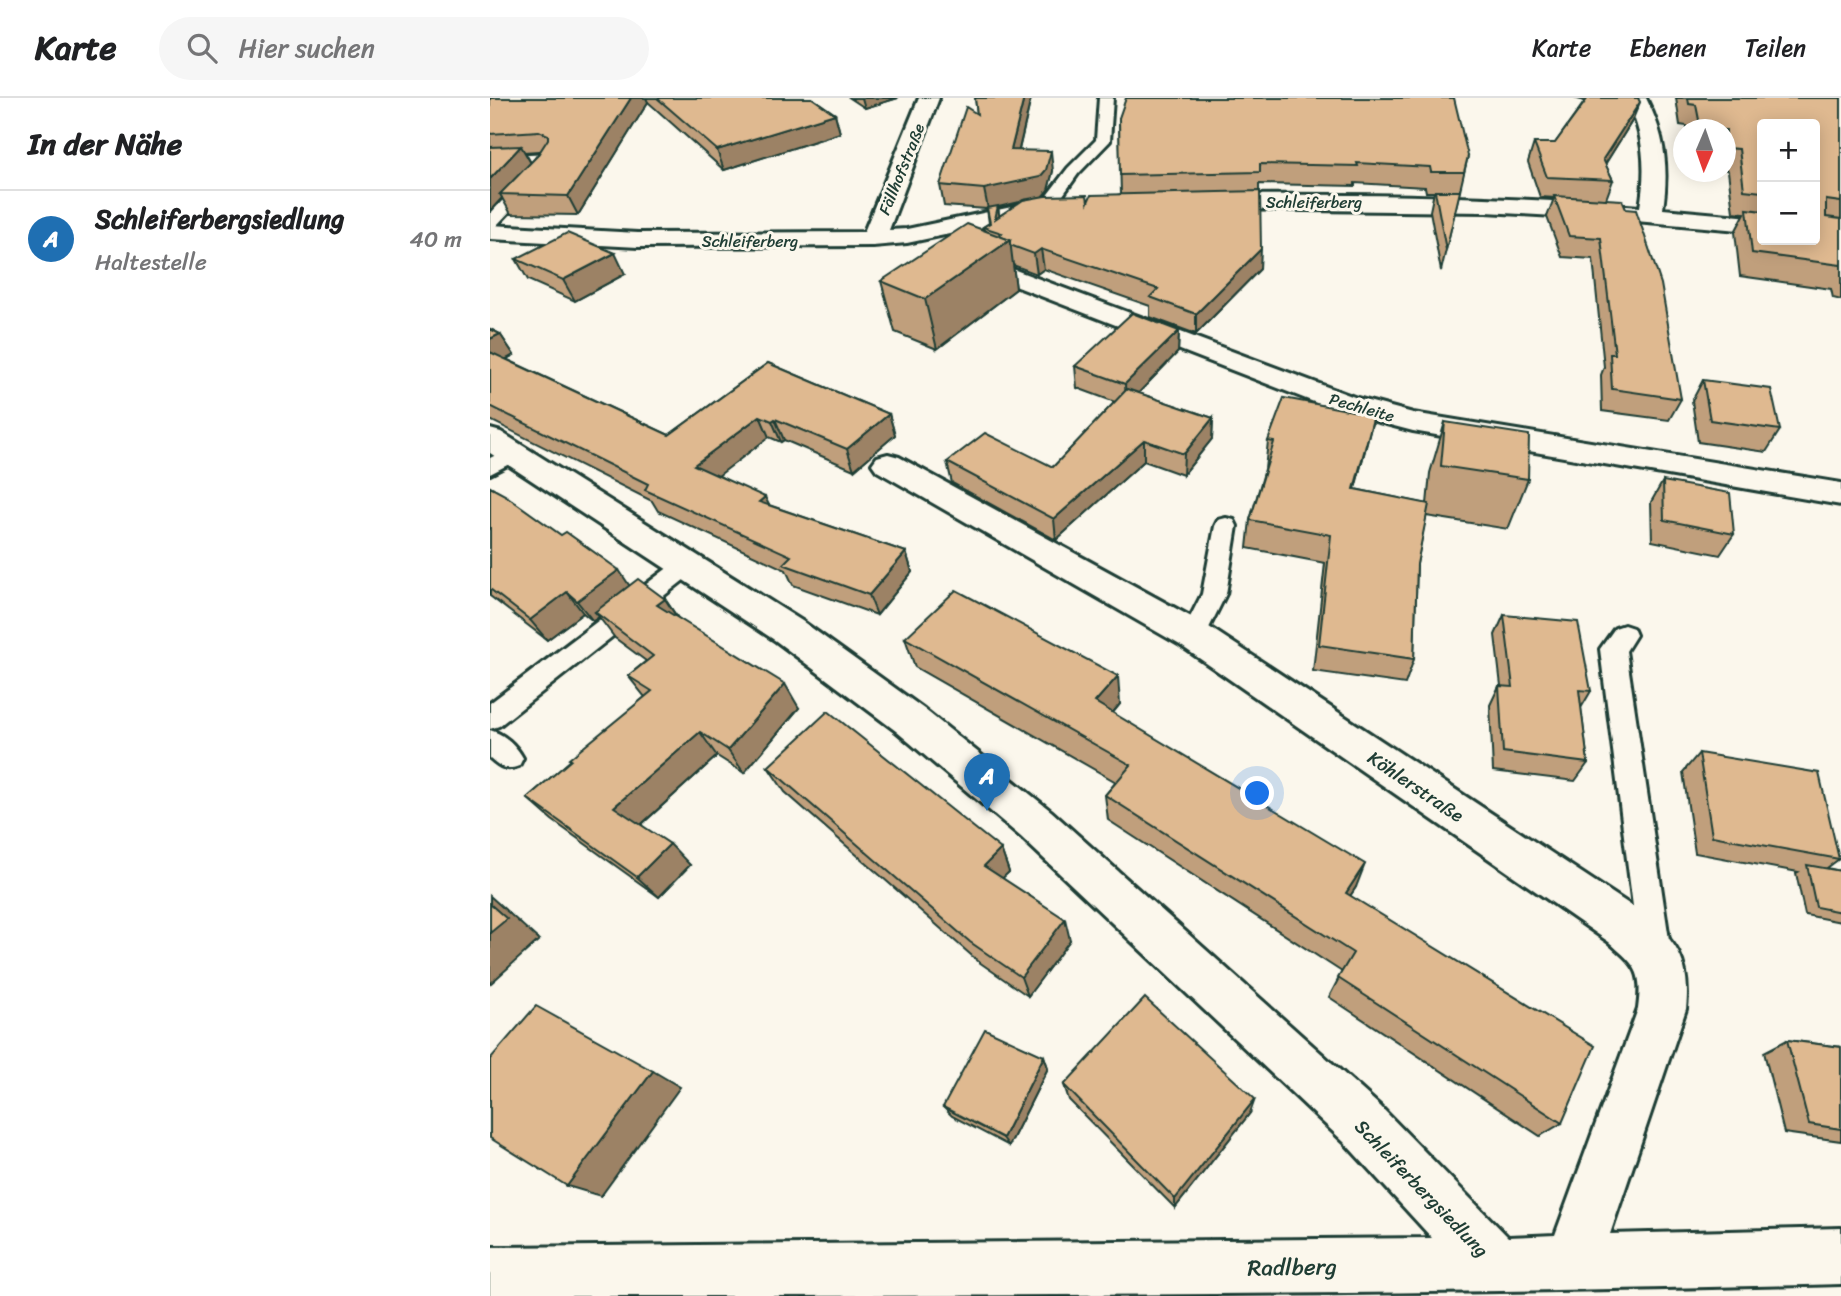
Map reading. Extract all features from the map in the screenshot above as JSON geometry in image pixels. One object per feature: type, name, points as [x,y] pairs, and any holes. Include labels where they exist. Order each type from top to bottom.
[{"type":"street","name":"Fällhofstraße","points":[[873,239],[929,98]]},
{"type":"street","points":[[1636,98],[1650,124],[1657,148],[1657,180],[1651,213]]},
{"type":"street","name":"Schleiferberg","points":[[1192,203],[1460,202],[1651,213],[1757,224]]},
{"type":"street","name":"Schleiferberg","points":[[490,232],[701,241],[873,239],[907,236],[1047,206],[1079,204]]},
{"type":"street","name":"Pechleite","points":[[907,236],[1347,405],[1413,422],[1841,494]]},
{"type":"street","name":"Schleiferbergsiedlung","points":[[497,453],[789,631],[909,720],[1036,824],[1362,1124],[1494,1280]]},
{"type":"street","name":"Köhlerstraße","points":[[888,464],[1193,635],[1625,927],[1656,953]]},
{"type":"street","points":[[1573,1262],[1662,1009],[1665,987],[1663,969],[1656,953]]},
{"type":"street","name":"Radlberg","points":[[490,1275],[1494,1280],[1573,1262],[1841,1256]]},
{"type":"lane","points":[[1047,206],[1073,171],[1103,141],[1106,134],[1103,119],[1106,98]]},
{"type":"lane","points":[[490,160],[551,151],[540,172],[490,223]]},
{"type":"lane","points":[[1193,635],[1214,594],[1226,526]]},
{"type":"lane","points":[[490,718],[686,566]]},
{"type":"lane","points":[[1624,635],[1613,649],[1656,953]]},
{"type":"building","points":[[490,98],[631,98],[568,196],[500,194],[537,156],[548,135],[539,131],[490,134]]},
{"type":"building","points":[[657,98],[812,98],[835,114],[717,150]]},
{"type":"building","points":[[975,98],[1024,98],[1011,150],[1051,151],[1046,170],[1040,177],[984,189],[940,185],[966,107],[977,114]]},
{"type":"building","points":[[1126,98],[1454,98],[1468,156],[1464,172],[1431,172],[1430,167],[1357,163],[1358,166],[1260,164],[1260,172],[1120,175],[1119,118]]},
{"type":"building","points":[[1588,98],[1638,98],[1640,102],[1603,159],[1613,180],[1547,177],[1534,143],[1555,143]]},
{"type":"building","points":[[1688,98],[1841,98],[1841,202],[1826,200],[1826,217],[1841,219],[1841,265],[1752,253],[1747,209],[1757,210],[1757,245],[1820,245],[1820,119],[1757,119],[1757,191],[1744,190],[1739,149],[1736,149],[1736,119],[1699,119],[1696,105],[1689,104]]},
{"type":"building","points":[[521,146],[490,179],[490,147]]},
{"type":"building","points":[[1260,191],[1261,249],[1196,314],[1150,297],[1158,289],[1041,249],[1034,254],[1010,245],[1010,240],[998,236],[1002,233],[983,227],[990,223],[987,208],[998,206],[995,219],[1023,200],[1045,196],[1087,195],[1088,202],[1091,195]]},
{"type":"building","points":[[1435,191],[1460,191],[1446,250]]},
{"type":"building","points":[[1554,196],[1622,200],[1626,209],[1636,210],[1661,284],[1681,399],[1612,389],[1610,354],[1615,354],[1601,238],[1569,236]]},
{"type":"building","points":[[967,224],[1010,240],[925,299],[881,281]]},
{"type":"building","points":[[567,233],[615,253],[563,280],[516,259]]},
{"type":"building","points":[[1132,313],[1179,331],[1125,384],[1075,366]]},
{"type":"building","points":[[490,329],[500,334],[490,339]]},
{"type":"building","points":[[490,352],[669,435],[768,363],[889,414],[847,449],[775,419],[772,421],[760,416],[694,465],[765,497],[759,502],[906,552],[869,595],[783,564],[791,556],[645,490],[648,484],[490,406]]},
{"type":"building","points":[[1703,380],[1771,389],[1780,430],[1710,420]]},
{"type":"building","points":[[1127,389],[1213,418],[1184,454],[1144,440],[1054,519],[947,462],[985,433],[1053,467]]},
{"type":"building","points":[[1284,398],[1374,415],[1354,489],[1429,504],[1417,564],[1414,659],[1319,645],[1331,535],[1250,520],[1274,442],[1268,441]]},
{"type":"building","points":[[1445,422],[1529,435],[1528,479],[1441,466]]},
{"type":"building","points":[[1663,481],[1730,493],[1734,534],[1664,520]]},
{"type":"building","points":[[490,487],[561,535],[566,532],[619,570],[577,601],[567,592],[530,620],[490,589]]},
{"type":"building","points":[[638,579],[665,599],[657,605],[785,684],[728,750],[700,732],[614,807],[670,844],[637,877],[527,798],[571,760],[569,759],[652,691],[628,676],[653,656],[595,612]]},
{"type":"building","points":[[956,590],[1118,676],[1095,702],[1365,864],[1346,893],[1595,1046],[1562,1123],[1338,978],[1353,953],[1105,795],[1131,765],[905,638]]},
{"type":"building","points":[[1504,615],[1578,622],[1591,691],[1579,690],[1588,763],[1503,752],[1499,686],[1513,687]]},
{"type":"building","points":[[828,711],[1001,849],[984,866],[1065,919],[1021,977],[970,942],[768,767]]},
{"type":"building","points":[[1699,753],[1819,773],[1839,859],[1712,836]]},
{"type":"building","points":[[1807,865],[1841,871],[1841,912],[1816,907]]},
{"type":"building","points":[[490,904],[507,919],[490,933]]},
{"type":"building","points":[[1145,998],[1255,1099],[1175,1199],[1064,1085]]},
{"type":"building","points":[[536,1006],[653,1071],[567,1186],[490,1138],[490,1059]]},
{"type":"building","points":[[985,1029],[1044,1056],[1003,1138],[943,1107]]},
{"type":"building","points":[[1787,1040],[1841,1047],[1841,1129],[1809,1124]]},
{"type":"place","name":"Schleiferbergsiedlung","points":[[987,811]]}]
